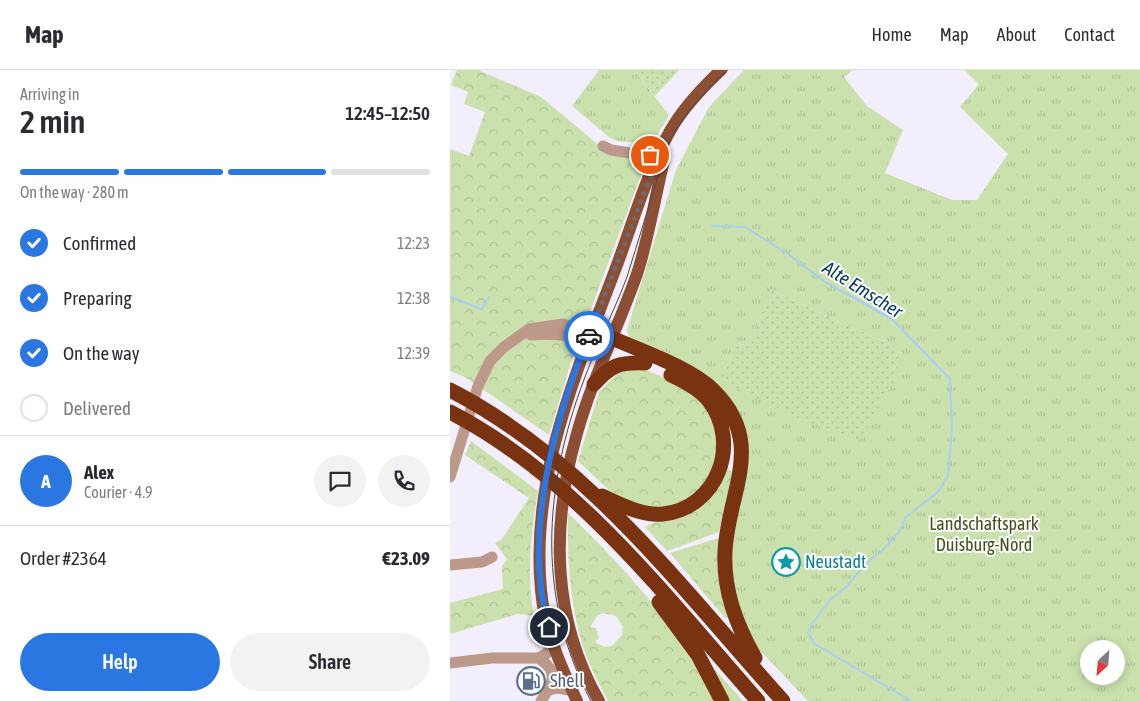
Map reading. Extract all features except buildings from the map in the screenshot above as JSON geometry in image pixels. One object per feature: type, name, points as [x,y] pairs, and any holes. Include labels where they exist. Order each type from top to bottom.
[{"type":"highway","points":[[589,490],[629,508],[662,514],[681,510],[696,502],[716,479],[725,446],[723,429],[708,399],[693,387],[645,363],[610,342]]},
{"type":"highway","points":[[610,342],[694,376],[712,388],[733,417],[742,456],[741,472],[728,526],[725,550],[726,584],[738,627],[778,696]]},
{"type":"highway","points":[[594,384],[606,370],[616,365],[645,363]]},
{"type":"highway","points":[[450,390],[481,407],[541,449],[577,478],[665,567],[778,696]]},
{"type":"highway","points":[[455,415],[504,444],[573,500],[612,538],[643,575],[758,701]]},
{"type":"highway","points":[[643,575],[698,655],[722,701]]},
{"type":"main road","points":[[575,696],[554,645],[543,609],[540,555],[542,517],[558,425],[590,335],[677,119],[721,70]]},
{"type":"main road","points":[[599,701],[574,646],[567,615],[558,549],[560,516],[576,437],[637,272],[661,158],[691,112],[730,70]]},
{"type":"street","points":[[603,146],[611,150],[661,158]]},
{"type":"street","points":[[450,478],[484,371],[496,354],[529,329],[563,324],[610,342]]},
{"type":"street","points":[[450,565],[482,562],[492,557]]},
{"type":"street","points":[[450,663],[510,657],[538,658],[546,654],[554,645]]},
{"type":"street","points":[[538,658],[549,666],[552,671],[549,690],[540,701]]},
{"type":"street","points":[[549,690],[558,688],[575,696]]},
{"type":"green space","points":[[457,70],[478,70],[541,97],[606,151],[647,159],[571,362],[549,435],[465,377],[450,371],[450,149],[469,156],[485,112],[464,104],[468,92],[451,85]]},
{"type":"green space","points":[[599,70],[634,70],[669,115],[652,144],[617,141],[609,137],[572,106]]},
{"type":"green space","points":[[634,70],[679,70],[655,96]]},
{"type":"green space","name":"Landschaftspark Duisburg-Nord","points":[[744,70],[853,70],[844,77],[867,106],[903,130],[885,173],[952,200],[977,200],[1008,154],[960,107],[979,84],[964,70],[1140,70],[1140,701],[808,701],[752,642],[731,584],[736,414],[630,340],[627,330],[676,170],[709,107]],"holes":[[[771,290],[888,344],[901,355],[722,381],[736,343],[749,346]]]},
{"type":"green space","points":[[771,290],[888,344],[901,355],[894,380],[860,440],[802,420],[722,381],[736,343],[749,346]]},
{"type":"green space","points":[[641,368],[675,382],[704,403],[718,431],[715,466],[696,495],[667,508],[640,507],[613,494],[578,461],[599,392],[618,373]]},
{"type":"green space","points":[[471,441],[538,491],[530,553],[530,585],[534,616],[518,614],[450,634],[450,603],[503,589],[502,566],[507,559],[495,543],[502,539],[529,498],[465,455]]},
{"type":"green space","points":[[726,468],[735,473],[719,532],[667,551],[645,527],[662,519]]},
{"type":"green space","points":[[568,513],[645,594],[686,648],[717,701],[608,701],[586,656],[577,625],[570,577]],"holes":[[[603,613],[616,616],[623,627],[622,635],[612,646],[604,647],[595,642],[599,638],[596,628],[590,627],[597,616]]]},
{"type":"green space","points":[[719,538],[728,617],[725,618],[670,553]]},
{"type":"green space","points":[[709,663],[743,701],[728,701]]},
{"type":"waterway","name":"Alte Emscher","points":[[712,226],[745,227],[788,254],[825,282],[892,319],[950,379],[952,429],[948,476],[938,492],[906,517],[899,532],[882,551],[867,562],[846,587],[830,600],[812,624],[808,633],[815,644],[911,701]]},
{"type":"waterway","name":"Alte Emscher","points":[[450,297],[482,309],[489,297]]},
{"type":"tram line","points":[[591,701],[571,657],[559,613],[553,568],[552,522],[557,477],[567,432],[581,387],[621,294],[668,145],[692,108],[728,70]]},
{"type":"way so far","points":[[589,336],[658,157],[650,155]]},
{"type":"place","name":"Neustadt","points":[[786,562]]},
{"type":"place","name":"Shell","points":[[531,681]]},
{"type":"route","points":[[549,627],[543,609],[540,589],[542,517],[546,486],[558,425],[589,336]]}]
